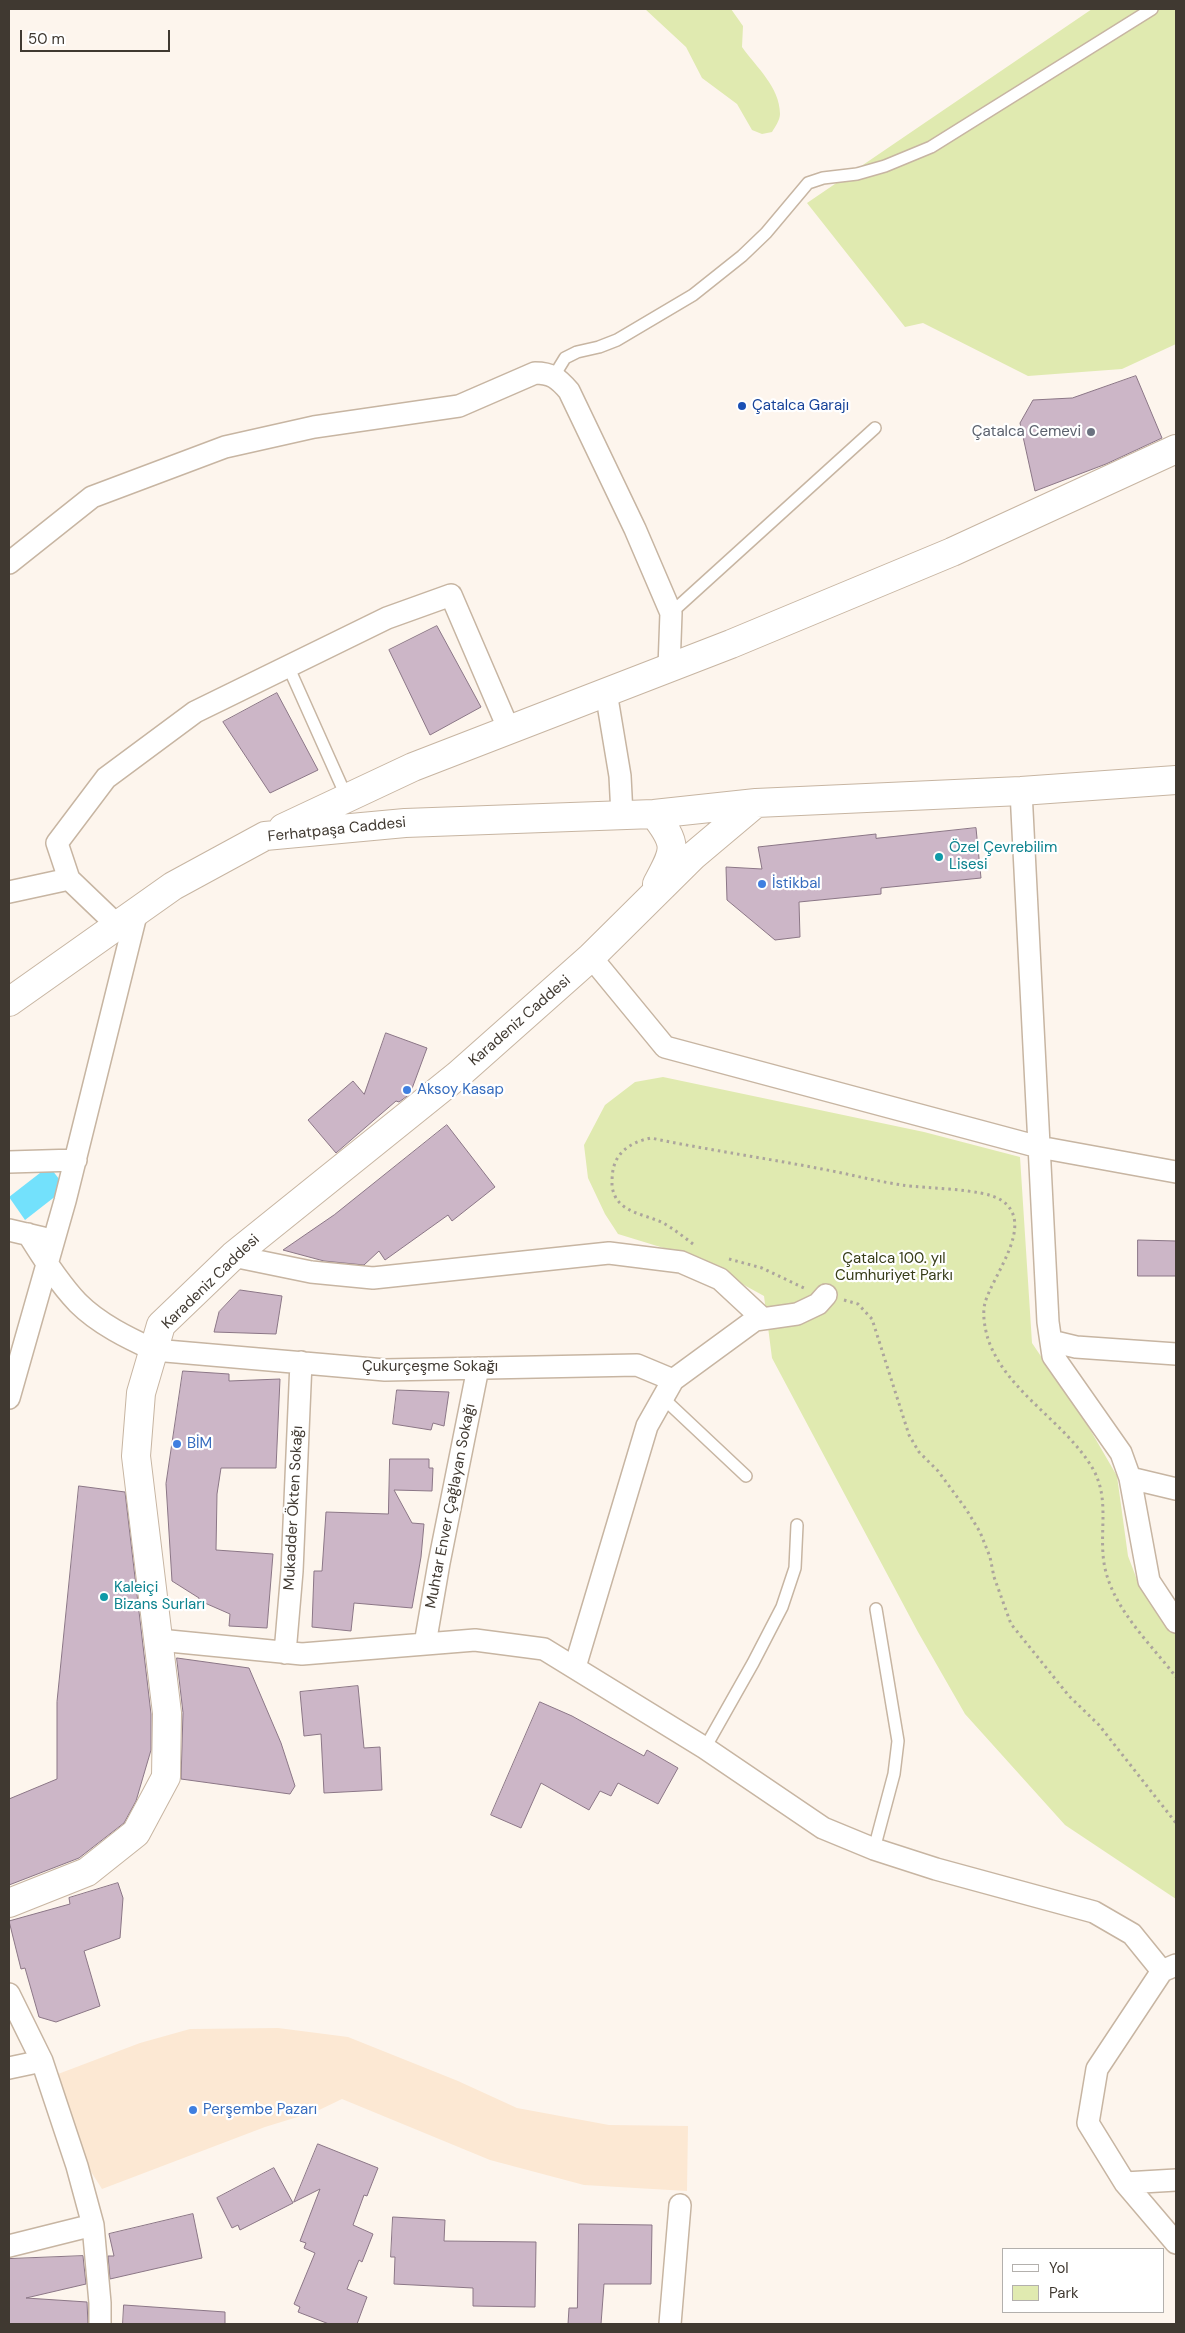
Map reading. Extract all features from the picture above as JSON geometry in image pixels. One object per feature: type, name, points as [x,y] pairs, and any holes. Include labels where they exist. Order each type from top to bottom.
[{"type":"street","points":[[9,563],[92,497],[225,447],[314,427],[459,406],[535,373],[554,376],[568,391],[581,415],[671,613],[669,668]]},
{"type":"street","points":[[266,836],[413,766],[669,668],[952,552],[1176,449]]},
{"type":"street","points":[[9,1398],[12,1377],[47,1265],[76,1160],[127,918],[68,879],[57,843],[106,778],[195,712],[387,618],[450,595],[509,730]]},
{"type":"street","points":[[606,692],[620,776],[622,815]]},
{"type":"street","name":"Ferhatpaşa Caddesi","points":[[9,1002],[173,886],[266,836],[405,823],[654,814],[756,803],[1021,791],[1176,780]]},
{"type":"street","points":[[1021,791],[1039,1147],[1053,1356],[1122,1453],[1130,1478],[1149,1581],[1176,1622]]},
{"type":"street","name":"Karadeniz Caddesi","points":[[9,1903],[87,1872],[136,1833],[166,1777],[167,1713],[136,1456],[141,1393],[161,1325],[233,1256],[458,1075],[591,957],[692,856],[756,803]]},
{"type":"street","name":"Karadeniz Caddesi","points":[[649,899],[672,856],[670,834],[654,814]]},
{"type":"street","points":[[9,892],[68,879]]},
{"type":"street","points":[[591,957],[665,1047],[1039,1147],[1176,1172]]},
{"type":"street","points":[[9,1162],[76,1160]]},
{"type":"street","points":[[1131,1164],[1176,1187]]},
{"type":"street","points":[[18,1232],[54,1241]]},
{"type":"street","name":"Çukurçeşme Sokağı","points":[[18,1232],[79,1304],[125,1337],[154,1350],[385,1370],[637,1365],[668,1389]]},
{"type":"street","points":[[233,1256],[311,1272],[373,1278],[609,1252],[681,1262],[720,1279],[762,1318]]},
{"type":"street","points":[[575,1667],[648,1426],[668,1389],[745,1326],[762,1318],[796,1314],[818,1304],[826,1295]]},
{"type":"street","points":[[1051,1342],[1076,1347],[1176,1354]]},
{"type":"street","name":"Mukadder Ökten Sokağı","points":[[285,1653],[292,1571],[301,1362]]},
{"type":"street","name":"Muhtar Enver Çağlayan Sokağı","points":[[425,1644],[439,1563],[478,1368]]},
{"type":"street","points":[[1130,1478],[1176,1489]]},
{"type":"street","points":[[159,1640],[302,1654],[475,1640],[544,1649],[705,1748],[822,1828],[874,1849],[936,1869],[1094,1912],[1132,1934],[1169,1968],[1097,2069],[1088,2124],[1125,2182],[1176,2243]]},
{"type":"street","points":[[9,1994],[42,2061],[77,2166],[93,2225],[100,2324]]},
{"type":"street","points":[[9,2068],[42,2061]]},
{"type":"street","points":[[1125,2182],[1176,2180]]},
{"type":"street","points":[[670,2324],[680,2205]]},
{"type":"street","points":[[9,2246],[93,2225]]},
{"type":"lane","points":[[554,376],[565,358],[576,352],[599,347],[617,340],[668,311],[700,288],[742,256],[766,234],[808,183],[823,178],[857,174],[885,166],[932,146],[1152,9]]},
{"type":"lane","points":[[671,613],[874,428]]},
{"type":"lane","points":[[288,666],[347,798]]},
{"type":"lane","points":[[668,1389],[746,1476]]},
{"type":"lane","points":[[705,1748],[754,1663],[782,1607],[795,1568],[798,1524]]},
{"type":"lane","points":[[874,1849],[894,1774],[898,1741],[876,1609]]},
{"type":"path","points":[[697,1246],[664,1224],[626,1210],[618,1202],[613,1192],[612,1177],[615,1162],[627,1146],[651,1138],[902,1185],[986,1194],[1002,1200],[1010,1208],[1016,1225],[1010,1248],[985,1304],[984,1323],[987,1337],[995,1357],[1006,1372],[1079,1446],[1094,1472],[1101,1487],[1104,1504],[1102,1541],[1104,1564],[1111,1589],[1133,1623],[1176,1677]]},
{"type":"path","points":[[721,1257],[762,1268],[811,1291],[858,1304],[872,1318],[909,1434],[919,1452],[938,1471],[966,1509],[980,1532],[1011,1624],[1069,1696],[1099,1725],[1176,1823]]},
{"type":"shaded area","name":"Perşembe Pazarı","points":[[278,2028],[348,2037],[458,2081],[517,2108],[609,2125],[688,2126],[687,2191],[584,2185],[490,2160],[342,2099],[317,2111],[265,2127],[102,2189],[85,2162],[67,2122],[58,2074],[140,2043],[190,2029]]},
{"type":"green space","points":[[645,9],[731,9],[743,26],[742,47],[772,86],[779,104],[780,116],[772,132],[762,134],[752,130],[737,104],[702,78],[686,47]]},
{"type":"green space","points":[[1092,9],[1176,9],[1176,344],[1122,369],[1028,376],[923,323],[905,327],[807,203]]},
{"type":"green space","name":"Çatalca 100. yıl Cumhuriyet Parkı","points":[[663,1077],[924,1132],[1020,1157],[1032,1343],[1088,1426],[1117,1476],[1128,1556],[1139,1585],[1176,1635],[1176,1899],[1065,1825],[965,1714],[918,1632],[772,1358],[764,1296],[693,1257],[618,1234],[605,1214],[588,1178],[584,1145],[605,1105],[635,1082]]},
{"type":"water","points":[[49,1166],[66,1188],[25,1220],[9,1197]]},
{"type":"building","name":"Çatalca Cemevi","points":[[1136,376],[1162,438],[1106,464],[1035,491],[1020,423],[1033,400],[1072,398]]},
{"type":"building","points":[[437,626],[481,707],[430,735],[389,650]]},
{"type":"building","points":[[277,693],[318,770],[270,793],[223,722]]},
{"type":"building","points":[[976,828],[981,878],[881,888],[881,894],[799,902],[800,937],[775,940],[727,900],[726,867],[762,869],[758,847],[876,834],[876,838]]},
{"type":"building","points":[[386,1033],[427,1048],[410,1094],[399,1102],[396,1101],[336,1153],[308,1120],[353,1081],[364,1094]]},
{"type":"building","points":[[447,1125],[495,1187],[452,1221],[448,1215],[385,1260],[379,1251],[364,1265],[324,1261],[283,1250],[334,1215]]},
{"type":"building","points":[[1138,1240],[1176,1241],[1176,1276],[1138,1276]]},
{"type":"building","points":[[240,1290],[282,1296],[276,1334],[214,1332],[219,1312]]},
{"type":"building","points":[[183,1371],[229,1374],[229,1381],[280,1379],[276,1468],[221,1468],[217,1494],[216,1550],[273,1554],[267,1628],[229,1626],[230,1614],[198,1600],[199,1598],[172,1581],[166,1484]]},
{"type":"building","points":[[397,1390],[449,1392],[444,1426],[433,1423],[431,1430],[393,1424]]},
{"type":"building","points":[[390,1459],[429,1459],[429,1468],[433,1468],[432,1491],[394,1490],[412,1523],[424,1524],[421,1557],[412,1608],[354,1603],[351,1631],[312,1627],[314,1571],[322,1571],[326,1512],[388,1514]]},
{"type":"building","name":"Kaleiçi Bizans Surları","points":[[79,1486],[125,1492],[151,1714],[151,1750],[136,1801],[124,1823],[79,1858],[9,1885],[9,1799],[57,1779],[57,1702]]},
{"type":"building","points":[[177,1658],[249,1668],[281,1743],[295,1786],[290,1794],[181,1779],[183,1713]]},
{"type":"building","points":[[358,1686],[364,1748],[380,1747],[382,1790],[324,1793],[321,1734],[304,1736],[300,1692]]},
{"type":"building","points":[[540,1702],[572,1716],[644,1756],[647,1750],[678,1768],[658,1804],[618,1783],[611,1796],[600,1791],[589,1810],[541,1783],[521,1828],[491,1815]]},
{"type":"building","points":[[118,1883],[123,1898],[120,1938],[84,1951],[100,2006],[56,2022],[39,2017],[25,1968],[21,1969],[9,1921],[70,1904],[69,1898]]},
{"type":"building","points":[[318,2144],[378,2168],[367,2196],[364,2195],[353,2225],[373,2234],[362,2262],[359,2260],[347,2289],[367,2297],[357,2324],[329,2324],[298,2312],[300,2307],[294,2304],[315,2253],[304,2248],[306,2243],[300,2241],[320,2189],[294,2202]]},
{"type":"building","points":[[274,2168],[293,2203],[240,2230],[238,2225],[232,2228],[217,2198]]},
{"type":"building","points":[[193,2214],[202,2258],[110,2279],[108,2256],[114,2256],[109,2234]]},
{"type":"building","points":[[393,2217],[445,2220],[444,2241],[536,2242],[535,2307],[473,2306],[473,2288],[394,2284],[395,2257],[391,2257]]},
{"type":"building","points":[[579,2224],[652,2225],[651,2284],[604,2284],[601,2324],[568,2324],[569,2308],[577,2308]]},
{"type":"building","points":[[83,2256],[86,2284],[26,2298],[87,2302],[88,2324],[9,2324],[9,2259]]},
{"type":"building","points":[[124,2305],[225,2312],[225,2324],[123,2324]]},
{"type":"place","name":"Çatalca Garajı","points":[[742,406]]},
{"type":"place","name":"Çatalca Cemevi","points":[[1091,432]]},
{"type":"place","name":"Özel Çevrebilim Lisesi","points":[[939,857]]},
{"type":"place","name":"İstikbal","points":[[762,884]]},
{"type":"place","name":"Aksoy Kasap","points":[[407,1090]]},
{"type":"place","name":"BİM","points":[[177,1444]]},
{"type":"place","name":"Kaleiçi Bizans Surları","points":[[104,1597]]},
{"type":"place","name":"Perşembe Pazarı","points":[[193,2110]]}]
